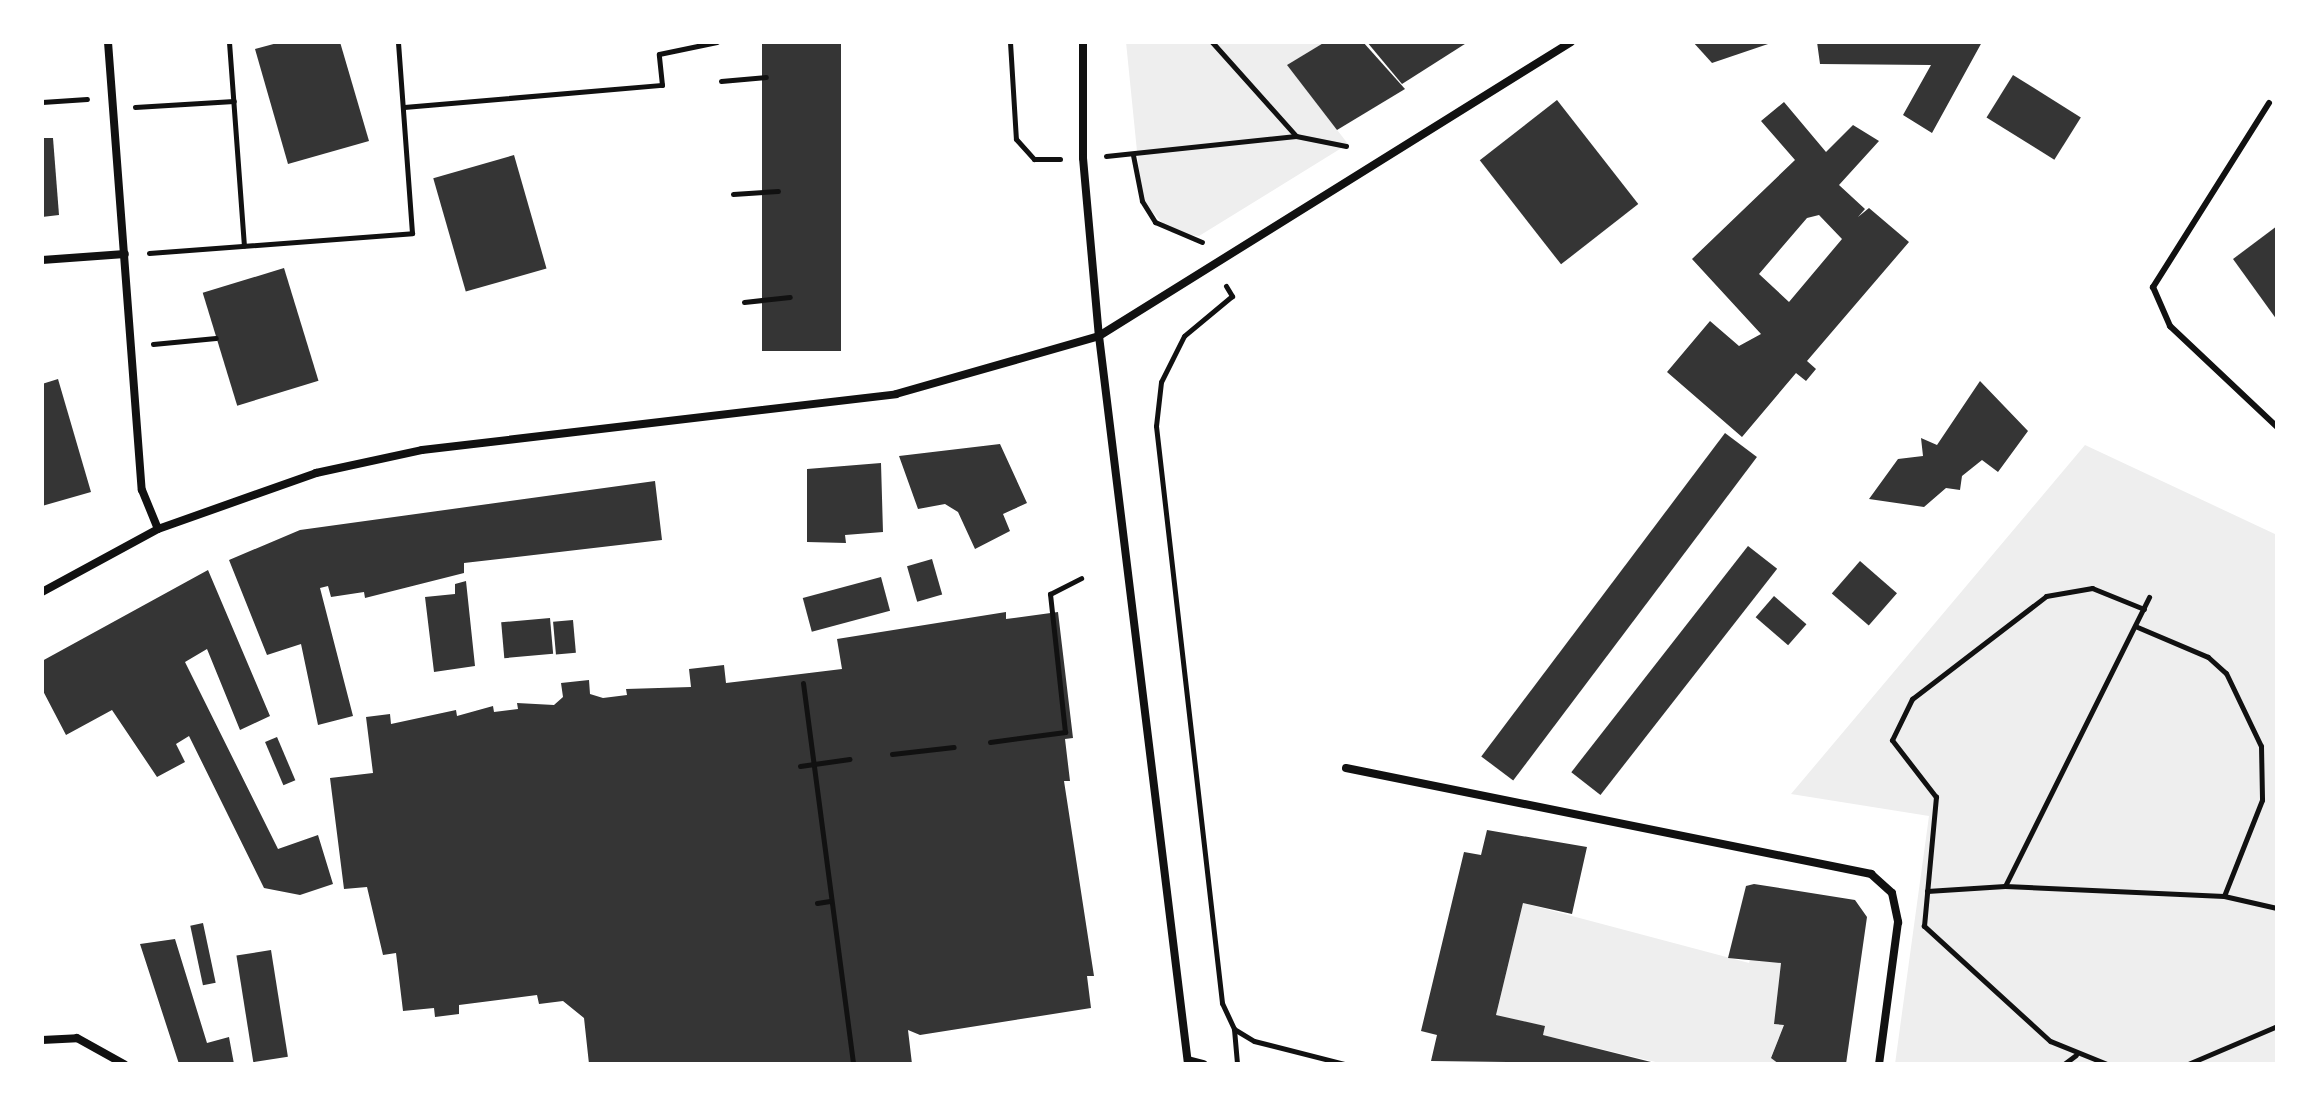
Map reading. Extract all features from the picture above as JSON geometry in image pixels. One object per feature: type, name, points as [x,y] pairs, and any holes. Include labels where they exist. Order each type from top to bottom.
[{"type":"street","points":[[108,42],[142,490],[158,529]]},
{"type":"street","points":[[1083,42],[1083,158],[1099,336],[1188,1062],[1203,1064]]},
{"type":"street","points":[[42,592],[158,529],[365,462],[896,394],[1099,336],[1571,42]]},
{"type":"street","points":[[42,260],[125,254]]},
{"type":"street","points":[[1346,768],[1871,874],[1892,893],[1898,922],[1879,1064]]},
{"type":"street","points":[[42,1040],[77,1038],[124,1064]]},
{"type":"lane","points":[[2269,103],[2153,287],[2170,326],[2277,427]]},
{"type":"path","points":[[229,42],[244,245]]},
{"type":"path","points":[[138,253],[412,233],[398,42]]},
{"type":"path","points":[[404,107],[662,85],[659,54],[717,42]]},
{"type":"path","points":[[1010,42],[1016,139],[1028,156],[1042,159]]},
{"type":"path","points":[[1212,42],[1296,136]]},
{"type":"path","points":[[721,81],[766,77]]},
{"type":"path","points":[[42,102],[91,99],[114,109],[234,101]]},
{"type":"path","points":[[1199,236],[1172,233],[1155,222],[1142,201],[1129,155],[1296,136],[1346,146]]},
{"type":"path","points":[[733,194],[778,191]]},
{"type":"path","points":[[1227,288],[1232,296],[1184,336],[1172,359],[1161,382],[1156,426],[1222,1003],[1234,1029],[1237,1064]]},
{"type":"path","points":[[744,302],[790,297]]},
{"type":"path","points":[[132,346],[216,338]]},
{"type":"path","points":[[990,742],[1065,732],[1050,594],[1081,578]]},
{"type":"path","points":[[2107,1064],[2076,1055],[2029,1025],[1924,926],[1936,797],[1892,740],[1912,699],[2046,596],[2092,588],[2144,609]]},
{"type":"path","points":[[2005,886],[2149,597]]},
{"type":"path","points":[[2135,626],[2208,657],[2226,673],[2261,746],[2262,800],[2224,896]]},
{"type":"path","points":[[803,683],[853,1064]]},
{"type":"path","points":[[892,754],[954,747]]},
{"type":"path","points":[[800,766],[850,759]]},
{"type":"path","points":[[1927,891],[2005,886],[2224,896],[2277,908]]},
{"type":"path","points":[[817,903],[830,901]]},
{"type":"path","points":[[2188,1064],[2277,1026]]},
{"type":"path","points":[[1234,1029],[1345,1064]]},
{"type":"path","points":[[2064,1064],[2076,1055]]},
{"type":"shaded area","points":[[1126,42],[1325,42],[1287,65],[1348,144],[1199,236],[1172,233],[1142,201]]},
{"type":"shaded area","points":[[2085,445],[2277,535],[2277,1064],[1895,1064],[1929,816],[1791,794]]},
{"type":"shaded area","points":[[1523,903],[1749,963],[1751,955],[1781,963],[1774,1024],[1784,1025],[1771,1057],[1779,1064],[1664,1064],[1543,1035],[1544,1026],[1496,1015]]},
{"type":"building","points":[[281,42],[340,42],[369,141],[288,164],[255,49]]},
{"type":"building","points":[[762,42],[841,42],[841,351],[762,351]]},
{"type":"building","points":[[1325,42],[1363,42],[1405,89],[1337,130],[1287,65]]},
{"type":"building","points":[[1367,42],[1468,42],[1402,84]]},
{"type":"building","points":[[1693,42],[1770,42],[1771,43],[1712,63]]},
{"type":"building","points":[[1817,42],[1982,42],[1932,133],[1903,115],[1931,65],[1820,64]]},
{"type":"building","points":[[2013,75],[2081,117],[2054,160],[1987,117]]},
{"type":"building","points":[[1557,100],[1638,204],[1561,264],[1480,160]]},
{"type":"building","points":[[1784,102],[1826,152],[1853,125],[1879,141],[1839,185],[1865,209],[1858,217],[1869,208],[1909,242],[1807,361],[1816,369],[1806,381],[1796,373],[1742,437],[1667,372],[1710,321],[1739,346],[1761,334],[1692,259],[1795,160],[1761,121]],"holes":[[[1819,215],[1842,239],[1789,302],[1759,274],[1807,218]]]},
{"type":"building","points":[[42,138],[53,138],[59,215],[42,217]]},
{"type":"building","points":[[514,155],[547,268],[466,292],[433,178]]},
{"type":"building","points":[[2277,226],[2277,320],[2233,259]]},
{"type":"building","points":[[284,268],[318,381],[237,406],[203,293]]},
{"type":"building","points":[[58,379],[91,492],[42,506],[42,384]]},
{"type":"building","points":[[1980,381],[2028,431],[1998,472],[1982,460],[1962,476],[1960,490],[1946,488],[1924,507],[1869,499],[1898,459],[1923,456],[1921,438],[1937,445]]},
{"type":"building","points":[[1725,433],[1757,457],[1513,781],[1481,756]]},
{"type":"building","points":[[1000,444],[1027,503],[1003,514],[1010,531],[975,549],[958,512],[945,504],[918,509],[899,456]]},
{"type":"building","points":[[881,463],[883,532],[845,535],[846,543],[807,542],[807,469]]},
{"type":"building","points":[[655,481],[662,540],[464,563],[464,573],[365,598],[364,592],[331,597],[328,586],[320,588],[353,716],[318,725],[301,644],[267,655],[229,560],[300,530]]},
{"type":"building","points":[[1748,546],[1777,569],[1600,795],[1571,772]]},
{"type":"building","points":[[932,559],[942,595],[917,602],[907,566]]},
{"type":"building","points":[[1860,561],[1897,593],[1869,626],[1832,593]]},
{"type":"building","points":[[208,570],[270,716],[240,730],[207,649],[185,662],[278,849],[318,835],[333,884],[300,895],[264,888],[189,736],[176,744],[185,762],[157,777],[112,710],[66,735],[42,689],[42,661]]},
{"type":"building","points":[[881,577],[890,611],[812,632],[803,598]]},
{"type":"building","points":[[466,581],[475,666],[434,672],[425,597],[455,594],[455,584]]},
{"type":"building","points":[[1774,596],[1806,624],[1788,645],[1756,617]]},
{"type":"building","points":[[1006,612],[1006,619],[1058,612],[1073,738],[1065,739],[1070,781],[1064,781],[1094,976],[1087,976],[1091,1008],[920,1035],[908,1030],[912,1064],[589,1064],[584,1018],[563,1001],[539,1004],[537,995],[459,1005],[459,1014],[435,1017],[434,1008],[403,1011],[396,953],[383,955],[367,887],[344,889],[330,778],[373,773],[366,717],[390,714],[391,724],[456,710],[457,716],[493,706],[494,712],[518,709],[517,703],[554,705],[563,697],[561,683],[589,680],[590,694],[603,698],[627,695],[626,689],[691,687],[689,669],[724,665],[726,683],[842,669],[837,639]]},
{"type":"building","points":[[550,618],[553,654],[504,658],[501,622]]},
{"type":"building","points":[[573,620],[576,653],[556,655],[553,622]]},
{"type":"building","points":[[277,737],[295,780],[283,785],[265,742]]},
{"type":"building","points":[[1487,830],[1587,847],[1572,914],[1523,903],[1496,1015],[1545,1026],[1543,1035],[1659,1064],[1431,1061],[1437,1035],[1421,1031],[1464,852],[1481,855]]},
{"type":"building","points":[[1754,884],[1855,900],[1867,917],[1846,1064],[1779,1064],[1771,1058],[1784,1025],[1774,1024],[1781,963],[1728,958],[1746,886]]},
{"type":"building","points":[[203,923],[216,983],[203,985],[190,926]]},
{"type":"building","points":[[175,939],[207,1043],[229,1037],[234,1064],[179,1064],[140,944]]},
{"type":"building","points":[[271,950],[288,1057],[253,1062],[236,955]]}]
